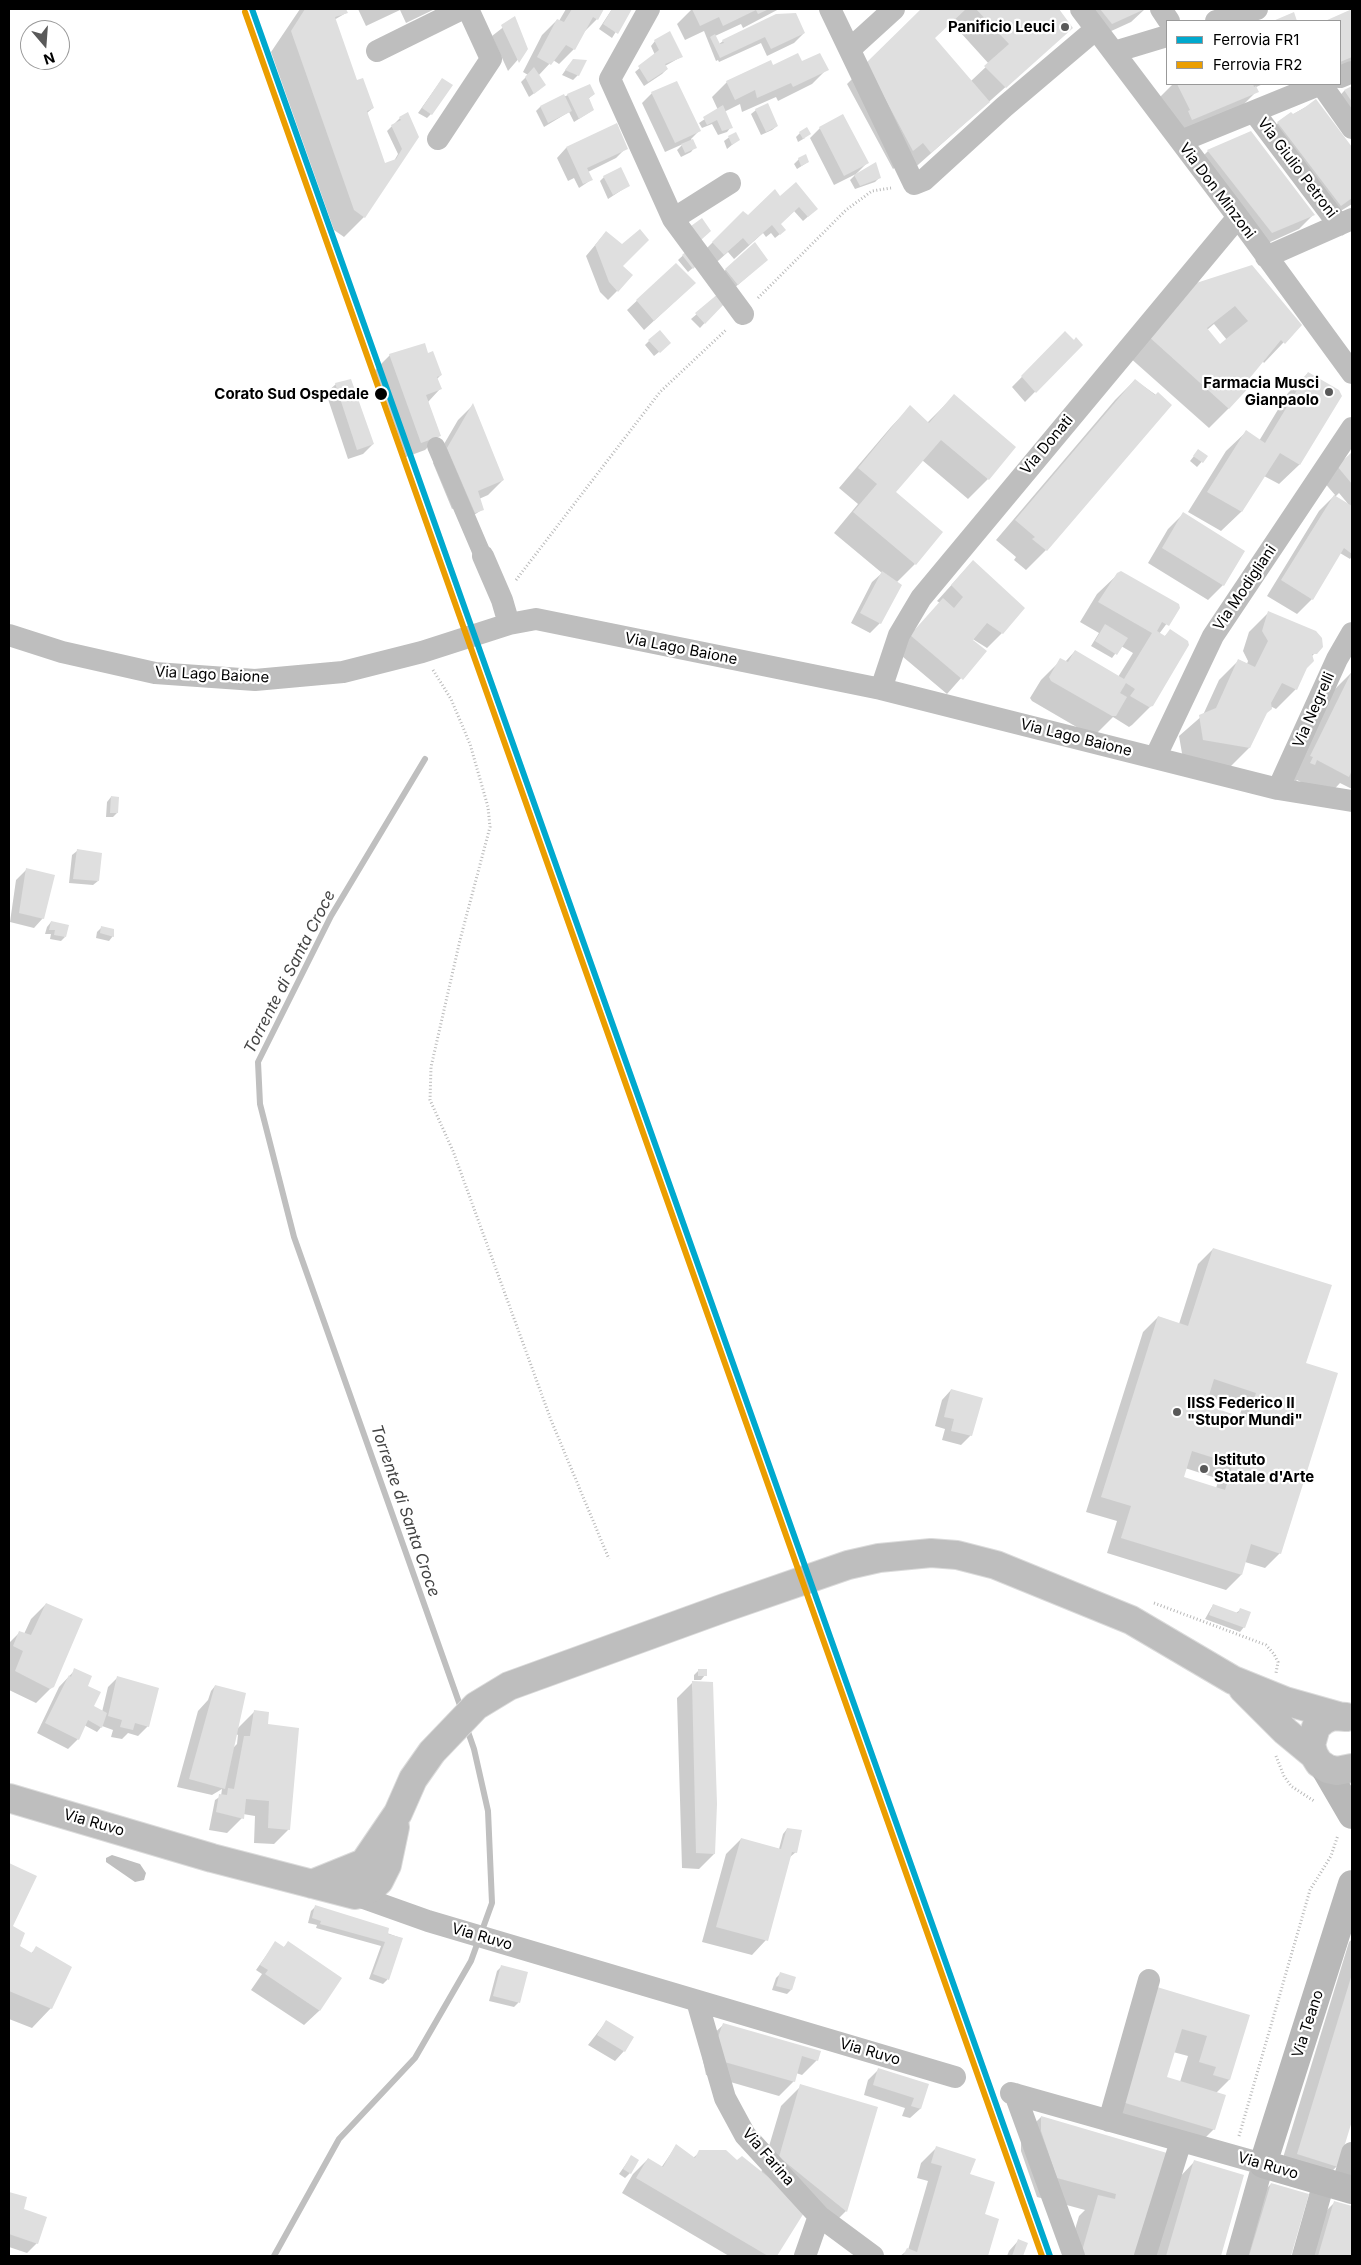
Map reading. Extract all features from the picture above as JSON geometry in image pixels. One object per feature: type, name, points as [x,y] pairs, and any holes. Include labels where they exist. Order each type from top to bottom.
[{"type":"main road","points":[[355,1895],[357,1878],[375,1864],[414,1779],[432,1752],[476,1706],[509,1686],[561,1665],[864,1561],[907,1554],[931,1553],[957,1555],[996,1565],[1131,1620],[1233,1680],[1285,1701],[1345,1717]]},
{"type":"main road","points":[[1233,1680],[1319,1761],[1337,1771],[1352,1768]]},
{"type":"main road","points":[[1344,1821],[1311,1746],[1316,1726],[1324,1720],[1345,1717]]},
{"type":"main road","name":"Via Ruvo","points":[[9,1798],[212,1858],[355,1895]]},
{"type":"main road","points":[[312,1884],[375,1864]]},
{"type":"main road","name":"Via Teano","points":[[1262,2164],[1351,1895]]},
{"type":"main road","name":"Via Ruvo","points":[[1262,2164],[1339,2186]]},
{"type":"street","points":[[377,51],[462,9]]},
{"type":"street","points":[[438,139],[491,59],[468,9]]},
{"type":"street","points":[[649,9],[610,79],[673,219],[743,314]]},
{"type":"street","points":[[830,9],[914,184],[924,180],[1004,107],[1096,29]]},
{"type":"street","points":[[850,49],[894,9]]},
{"type":"street","name":"Via Don Minzoni","points":[[1081,9],[1238,217],[1352,373]]},
{"type":"street","points":[[1161,9],[1168,20]]},
{"type":"street","points":[[1219,20],[1251,10]]},
{"type":"street","points":[[1114,52],[1166,36]]},
{"type":"street","points":[[1180,141],[1319,85]]},
{"type":"street","points":[[1322,85],[1352,128]]},
{"type":"street","name":"Via Giulio Petroni","points":[[1254,112],[1346,222]]},
{"type":"street","points":[[673,219],[730,183]]},
{"type":"street","name":"Via Donati","points":[[881,689],[899,635],[921,598],[1238,217]]},
{"type":"street","points":[[1266,257],[1346,222]]},
{"type":"street","name":"Via Modigliani","points":[[1155,758],[1213,636],[1352,428]]},
{"type":"street","points":[[436,446],[502,600],[509,624]]},
{"type":"street","name":"Via Lago Baione","points":[[9,635],[62,652],[155,673],[255,680],[343,672],[422,652],[509,624],[536,620],[881,689],[1278,789],[1352,801]]},
{"type":"street","name":"Via Negrelli","points":[[1278,789],[1337,659],[1352,633]]},
{"type":"street","points":[[375,1864],[390,1886],[398,1904],[423,1920]]},
{"type":"street","name":"Via Ruvo","points":[[355,1895],[423,1920],[955,2077]]},
{"type":"street","points":[[1109,2121],[1149,1980]]},
{"type":"street","name":"Via Farina","points":[[697,2000],[725,2098],[745,2135],[819,2216],[873,2256]]},
{"type":"street","name":"Via Ruvo","points":[[1074,2256],[1013,2094],[1262,2164]]},
{"type":"street","points":[[1145,2256],[1181,2141]]},
{"type":"street","points":[[1303,2256],[1339,2186],[1352,2153]]},
{"type":"street","points":[[1236,2256],[1262,2164]]},
{"type":"street","points":[[805,2256],[819,2216]]},
{"type":"path","points":[[502,600],[660,392],[743,314],[846,210],[872,191],[914,184]]},
{"type":"path","points":[[422,652],[451,699],[470,744],[488,807],[490,827],[460,940],[431,1067],[430,1100],[453,1151],[551,1420],[609,1559]]},
{"type":"path","points":[[1149,1601],[1266,1645],[1278,1662],[1276,1675],[1265,1693]]},
{"type":"path","points":[[1274,1750],[1279,1767],[1291,1786],[1319,1804]]},
{"type":"path","points":[[1234,2156],[1310,1890],[1332,1856],[1344,1821]]},
{"type":"shaded area","points":[[112,1855],[140,1864],[146,1873],[144,1880],[135,1882],[106,1862],[106,1858]]},
{"type":"building","points":[[305,9],[346,9],[348,13],[335,17],[357,80],[363,78],[374,108],[367,111],[385,163],[396,159],[402,149],[391,125],[401,120],[399,117],[408,112],[419,137],[365,218],[354,210],[291,31]]},
{"type":"building","points":[[572,9],[604,9],[598,20],[593,17],[575,50],[566,45],[551,65],[537,57],[557,19],[564,22]]},
{"type":"building","points":[[612,9],[632,9],[618,34],[603,24]]},
{"type":"building","points":[[692,9],[769,9],[758,14],[756,10],[723,26],[719,17],[700,26]]},
{"type":"building","points":[[921,9],[966,9],[935,38],[990,102],[931,153],[923,143],[913,151],[866,63]]},
{"type":"building","points":[[976,9],[1059,9],[1073,28],[1006,88],[984,66],[1009,44]]},
{"type":"building","points":[[1100,9],[1145,9],[1112,24]]},
{"type":"building","points":[[1352,9],[1352,57],[1341,62],[1341,20],[1327,20]]},
{"type":"building","points":[[1294,12],[1297,20],[1275,20]]},
{"type":"building","points":[[796,13],[805,33],[771,49],[765,37],[720,58],[710,37],[715,34],[720,44],[724,43],[722,40],[776,14]]},
{"type":"building","points":[[515,16],[528,49],[519,63],[501,25]]},
{"type":"building","points":[[670,31],[683,57],[665,64],[668,69],[648,82],[638,66],[659,50],[654,40]]},
{"type":"building","points":[[798,53],[802,61],[820,53],[829,70],[793,87],[791,83],[757,98],[755,90],[735,100],[726,81],[771,60],[773,65]]},
{"type":"building","points":[[573,59],[587,60],[579,76],[565,70]]},
{"type":"building","points":[[534,67],[546,85],[534,94],[525,77]]},
{"type":"building","points":[[442,78],[453,85],[432,115],[422,108]]},
{"type":"building","points":[[677,81],[701,131],[675,143],[651,92]]},
{"type":"building","points":[[590,84],[595,94],[589,98],[594,110],[579,119],[567,94]]},
{"type":"building","points":[[1178,85],[1253,85],[1259,92],[1192,120],[1188,111],[1190,110]]},
{"type":"building","points":[[1352,86],[1352,102],[1344,90]]},
{"type":"building","points":[[564,94],[572,111],[548,123],[540,106]]},
{"type":"building","points":[[1316,99],[1352,147],[1352,198],[1341,206],[1277,122],[1291,112],[1293,114],[1304,108]]},
{"type":"building","points":[[768,103],[778,126],[766,132],[755,109]]},
{"type":"building","points":[[723,105],[733,128],[722,131],[717,120],[707,125],[703,117]]},
{"type":"building","points":[[843,114],[869,163],[844,176],[819,127]]},
{"type":"building","points":[[617,123],[628,149],[587,168],[593,180],[583,184],[566,147]]},
{"type":"building","points":[[807,127],[811,134],[803,139],[799,132]]},
{"type":"building","points":[[1251,131],[1315,215],[1272,233],[1207,150]]},
{"type":"building","points":[[736,132],[740,140],[732,145],[728,136]]},
{"type":"building","points":[[693,139],[697,148],[685,153],[681,144]]},
{"type":"building","points":[[806,154],[809,162],[801,166],[798,158]]},
{"type":"building","points":[[876,162],[881,178],[860,186],[854,175]]},
{"type":"building","points":[[621,167],[630,186],[613,195],[603,176]]},
{"type":"building","points":[[796,182],[818,209],[808,217],[799,207],[781,224],[786,230],[780,235],[772,225],[749,245],[743,238],[724,255],[712,242],[743,211],[748,215],[775,189],[780,196]]},
{"type":"building","points":[[702,218],[711,231],[701,240],[691,226]]},
{"type":"building","points":[[640,229],[649,240],[623,266],[633,275],[618,292],[609,282],[595,245],[606,231],[622,244]]},
{"type":"building","points":[[755,242],[768,260],[738,285],[725,269]]},
{"type":"building","points":[[690,248],[701,261],[693,269],[682,255]]},
{"type":"building","points":[[676,263],[696,283],[654,321],[636,300]]},
{"type":"building","points":[[1252,265],[1302,325],[1285,344],[1281,340],[1249,379],[1253,383],[1229,409],[1147,335],[1190,285]],"holes":[[[1235,306],[1248,321],[1220,344],[1207,328]]]},
{"type":"building","points":[[719,293],[727,301],[705,324],[695,313]]},
{"type":"building","points":[[660,330],[671,343],[660,353],[648,340]]},
{"type":"building","points":[[1065,331],[1074,340],[1076,337],[1083,345],[1036,393],[1021,376]]},
{"type":"building","points":[[425,343],[428,353],[433,351],[442,375],[437,377],[442,389],[426,395],[441,436],[421,443],[389,354]]},
{"type":"building","points":[[1308,372],[1339,390],[1342,396],[1300,465],[1280,453],[1242,512],[1207,492],[1246,430],[1265,443]]},
{"type":"building","points":[[351,379],[374,444],[357,450],[335,383]]},
{"type":"building","points":[[1135,379],[1155,395],[1158,392],[1172,405],[1047,551],[1032,539],[1035,537],[1015,520]]},
{"type":"building","points":[[954,394],[1016,447],[989,480],[941,440],[896,492],[943,532],[916,565],[853,512],[877,484],[858,468],[910,405],[929,423]]},
{"type":"building","points":[[473,403],[504,480],[478,491],[484,510],[475,513],[447,448]]},
{"type":"building","points":[[1198,449],[1208,456],[1203,463],[1193,456]]},
{"type":"building","points":[[1352,452],[1352,484],[1337,466]]},
{"type":"building","points":[[1334,495],[1352,506],[1352,554],[1344,548],[1313,600],[1281,580]]},
{"type":"building","points":[[1183,512],[1245,551],[1224,586],[1162,548]]},
{"type":"building","points":[[973,560],[1025,608],[1003,634],[987,623],[973,640],[987,651],[963,680],[910,635],[943,598],[954,608],[963,597],[951,585]]},
{"type":"building","points":[[882,571],[902,585],[881,624],[860,613]]},
{"type":"building","points":[[1121,571],[1179,604],[1180,608],[1169,626],[1162,622],[1157,631],[1165,636],[1170,629],[1188,641],[1189,645],[1153,706],[1149,707],[1130,696],[1135,689],[1126,683],[1120,693],[1127,697],[1116,716],[1112,716],[1051,681],[1049,677],[1060,658],[1068,662],[1075,650],[1124,679],[1152,633],[1098,602],[1117,573]]},
{"type":"building","points":[[1268,611],[1316,631],[1322,638],[1323,647],[1317,654],[1312,654],[1314,661],[1307,668],[1297,690],[1282,683],[1271,703],[1272,709],[1267,713],[1250,748],[1203,740],[1199,715],[1216,708],[1238,659],[1255,667],[1268,641],[1262,631]]},
{"type":"building","points":[[1105,624],[1128,638],[1117,655],[1095,641]]},
{"type":"building","points":[[1352,671],[1352,770],[1349,777],[1317,760],[1315,765],[1310,763],[1313,757],[1310,756]]},
{"type":"building","points":[[111,796],[119,797],[118,813],[110,813]]},
{"type":"building","points":[[77,849],[102,853],[99,881],[73,879]]},
{"type":"building","points":[[26,868],[55,875],[44,919],[19,913]]},
{"type":"building","points":[[51,921],[69,925],[66,937],[54,935],[55,930],[49,930]]},
{"type":"building","points":[[101,926],[114,929],[114,937],[100,933]]},
{"type":"building","name":"IISS Federico II \"Stupor Mundi\"","points":[[1213,1248],[1332,1285],[1306,1363],[1338,1373],[1281,1554],[1251,1544],[1242,1575],[1121,1538],[1131,1506],[1101,1497],[1158,1316],[1188,1326]],"holes":[[[1214,1379],[1256,1393],[1247,1419],[1206,1405]],[[1192,1451],[1233,1464],[1225,1490],[1184,1477]]]},
{"type":"building","points":[[951,1389],[983,1398],[972,1436],[951,1431],[954,1419],[944,1417]]},
{"type":"building","points":[[46,1603],[83,1619],[54,1687],[50,1689],[15,1671],[23,1651],[13,1646],[19,1631],[31,1635]]},
{"type":"building","points":[[1213,1604],[1238,1613],[1240,1608],[1251,1612],[1245,1628],[1209,1615]]},
{"type":"building","points":[[74,1668],[92,1676],[88,1686],[101,1692],[94,1706],[107,1713],[102,1728],[88,1720],[79,1740],[45,1723],[69,1675],[71,1677]]},
{"type":"building","points":[[698,1669],[707,1669],[707,1676],[698,1676]]},
{"type":"building","points":[[117,1676],[159,1688],[149,1727],[135,1723],[133,1730],[120,1727],[122,1720],[108,1716]]},
{"type":"building","points":[[692,1681],[713,1682],[717,1804],[715,1854],[696,1853]]},
{"type":"building","points":[[215,1685],[246,1693],[225,1789],[189,1779]]},
{"type":"building","points":[[254,1710],[269,1712],[268,1724],[299,1728],[290,1830],[268,1828],[269,1801],[246,1799],[244,1819],[216,1812],[219,1794],[227,1795],[228,1788],[234,1789],[244,1736],[250,1736]]},
{"type":"building","points":[[787,1828],[802,1830],[797,1853],[792,1852],[768,1941],[716,1927],[741,1838],[781,1849]]},
{"type":"building","points":[[9,1863],[37,1876],[13,1926],[25,1933],[20,1946],[32,1953],[36,1946],[72,1967],[52,2009],[9,1991]]},
{"type":"building","points":[[315,1905],[389,1928],[388,1934],[403,1938],[389,1980],[373,1974],[385,1942],[320,1924],[321,1921],[312,1918]]},
{"type":"building","points":[[275,1941],[284,1947],[288,1941],[342,1978],[320,2011],[265,1974],[268,1970],[260,1965]]},
{"type":"building","points":[[501,1965],[528,1972],[520,2003],[493,1996]]},
{"type":"building","points":[[780,1972],[796,1977],[792,1990],[776,1986]]},
{"type":"building","points":[[1352,1974],[1352,2121],[1338,2167],[1297,2154]]},
{"type":"building","points":[[1157,1987],[1250,2015],[1230,2080],[1213,2075],[1216,2067],[1199,2062],[1207,2036],[1182,2029],[1167,2077],[1226,2095],[1215,2130],[1122,2102]]},
{"type":"building","points":[[606,2020],[634,2037],[625,2052],[597,2035]]},
{"type":"building","points":[[723,2023],[821,2051],[818,2061],[802,2056],[795,2082],[721,2061],[717,2040]]},
{"type":"building","points":[[878,2068],[929,2084],[921,2109],[911,2106],[914,2098],[873,2085]]},
{"type":"building","points":[[800,2084],[878,2107],[847,2212],[779,2157]]},
{"type":"building","points":[[1041,2116],[1167,2153],[1137,2256],[1084,2256],[1082,2251],[1098,2195],[1115,2199],[1116,2194],[1057,2178],[1041,2131]]},
{"type":"building","points":[[676,2144],[695,2158],[699,2150],[726,2150],[737,2160],[742,2156],[807,2208],[777,2256],[768,2256],[636,2178],[648,2158],[663,2167]]},
{"type":"building","points":[[936,2146],[976,2159],[970,2174],[995,2182],[985,2214],[999,2219],[988,2256],[903,2256],[907,2248],[917,2252],[942,2166],[931,2163]]},
{"type":"building","points":[[631,2155],[639,2160],[631,2174],[623,2169]]},
{"type":"building","points":[[1194,2160],[1244,2175],[1221,2256],[1166,2256]]},
{"type":"building","points":[[1271,2183],[1309,2194],[1291,2256],[1249,2256]]},
{"type":"building","points":[[9,2192],[27,2197],[24,2209],[47,2217],[38,2244],[9,2234]]},
{"type":"building","points":[[1334,2201],[1352,2206],[1352,2256],[1318,2256]]},
{"type":"building","points":[[1018,2239],[1028,2243],[1023,2256],[1012,2256]]},
{"type":"waterway","name":"Torrente di Santa Croce","points":[[425,759],[331,916],[258,1062],[260,1104],[294,1237],[462,1711]]},
{"type":"waterway","name":"Torrente di Santa Croce","points":[[274,2256],[339,2139],[415,2058],[471,1961],[492,1903],[488,1811],[474,1749],[466,1726]]},
{"type":"rail line","name":"FR1","points":[[252,9],[1050,2256]]},
{"type":"rail line","name":"FR2","points":[[245,12],[1042,2256]]},
{"type":"place","name":"Panificio Leuci","points":[[1065,27]]},
{"type":"place","name":"Farmacia Musci Gianpaolo","points":[[1329,392]]},
{"type":"place","name":"Corato Sud Ospedale","points":[[381,394]]},
{"type":"place","name":"IISS Federico II \"Stupor Mundi\"","points":[[1177,1412]]},
{"type":"place","name":"Istituto Statale d'Arte","points":[[1204,1469]]}]
